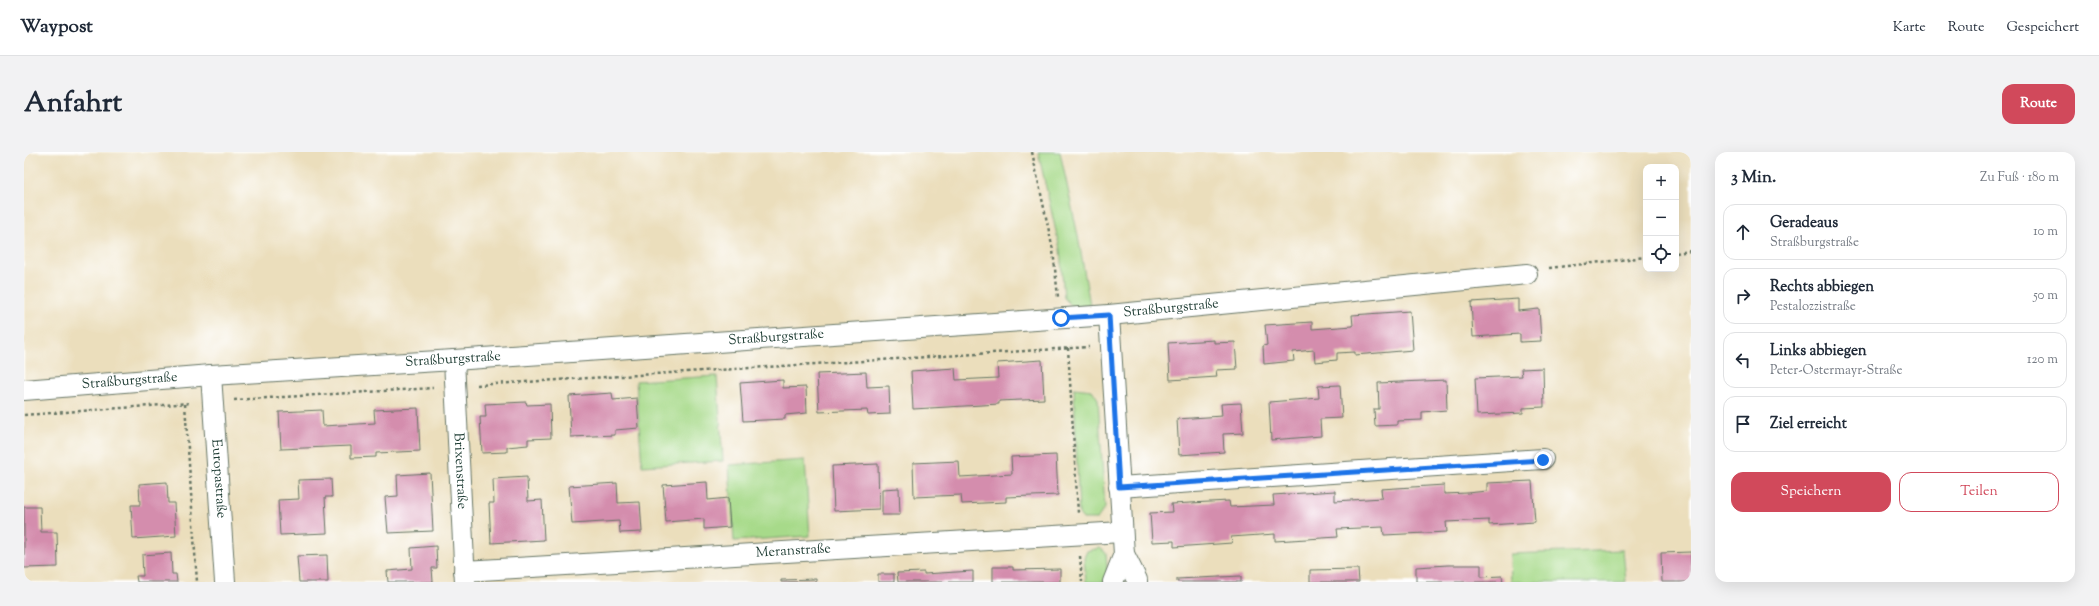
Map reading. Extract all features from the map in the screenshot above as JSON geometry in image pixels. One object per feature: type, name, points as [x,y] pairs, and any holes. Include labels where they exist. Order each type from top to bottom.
[{"type":"street","name":"Straßburgstraße","points":[[24,390],[211,375],[454,360],[1109,315],[1527,274]]},
{"type":"street","points":[[1109,315],[1124,554],[1137,582]]},
{"type":"street","name":"Brixenstraße","points":[[454,360],[465,576]]},
{"type":"street","name":"Europastraße","points":[[211,375],[224,582]]},
{"type":"street","points":[[1119,487],[1543,460]]},
{"type":"street","name":"Meranstraße","points":[[465,576],[1122,532]]},
{"type":"street","points":[[1113,582],[1124,554]]},
{"type":"path","points":[[1032,152],[1053,250],[1061,318]]},
{"type":"path","points":[[1679,253],[1691,251]]},
{"type":"path","points":[[1527,274],[1545,269],[1643,257]]},
{"type":"path","points":[[24,415],[455,386],[1111,345]]},
{"type":"path","points":[[1068,348],[1082,582]]},
{"type":"path","points":[[185,404],[197,582]]},
{"type":"green space","points":[[1038,152],[1060,152],[1078,236],[1090,305],[1073,307],[1064,298],[1060,249]]},
{"type":"green space","points":[[717,376],[723,461],[642,466],[636,381]]},
{"type":"green space","points":[[1074,388],[1092,390],[1098,399],[1105,508],[1097,519],[1083,519],[1079,514]]},
{"type":"green space","points":[[805,460],[810,536],[734,541],[729,465]]},
{"type":"green space","points":[[1100,548],[1106,553],[1108,582],[1086,582],[1084,558],[1087,551]]},
{"type":"green space","points":[[1623,550],[1626,582],[1511,582],[1510,554]]},
{"type":"building","points":[[1518,299],[1518,311],[1539,309],[1541,341],[1520,342],[1520,334],[1473,337],[1471,302]]},
{"type":"building","points":[[1410,311],[1413,350],[1355,355],[1355,352],[1337,353],[1337,360],[1315,362],[1314,350],[1293,352],[1294,361],[1264,364],[1263,346],[1267,345],[1265,325],[1312,322],[1312,329],[1353,326],[1352,315]]},
{"type":"building","points":[[1214,340],[1214,343],[1235,342],[1237,369],[1216,370],[1217,377],[1170,380],[1168,343]]},
{"type":"building","points":[[1042,360],[1044,399],[999,401],[999,404],[913,409],[911,371],[955,368],[956,380],[998,378],[997,363]]},
{"type":"building","points":[[1543,368],[1544,407],[1523,408],[1523,413],[1477,415],[1475,378],[1522,376],[1521,369]]},
{"type":"building","points":[[866,372],[867,387],[889,386],[890,414],[868,415],[867,410],[819,412],[817,374]]},
{"type":"building","points":[[783,380],[783,388],[806,387],[807,413],[785,415],[785,419],[743,421],[740,383]]},
{"type":"building","points":[[1446,380],[1447,410],[1422,412],[1422,420],[1397,421],[1397,425],[1375,426],[1374,409],[1379,409],[1378,383]]},
{"type":"building","points":[[1340,385],[1342,418],[1320,419],[1321,436],[1271,440],[1269,402],[1319,398],[1318,386]]},
{"type":"building","points":[[612,393],[613,400],[637,398],[639,428],[615,430],[615,435],[571,437],[569,396]]},
{"type":"building","points":[[526,402],[527,405],[550,404],[551,438],[528,439],[528,445],[507,447],[507,452],[482,453],[480,417],[486,417],[485,404]]},
{"type":"building","points":[[1241,403],[1243,433],[1223,434],[1224,452],[1179,455],[1177,419],[1222,416],[1221,404]]},
{"type":"building","points":[[418,408],[420,451],[376,453],[376,457],[351,458],[351,446],[281,449],[279,412],[322,410],[323,426],[375,423],[374,410]]},
{"type":"building","points":[[1056,455],[1058,495],[1006,497],[1006,502],[962,504],[961,495],[914,497],[913,463],[959,461],[960,477],[1012,474],[1011,457]]},
{"type":"building","points":[[878,464],[879,509],[834,511],[832,466]]},
{"type":"building","points":[[430,473],[433,531],[388,533],[385,497],[398,496],[397,475]]},
{"type":"building","points":[[527,477],[528,501],[542,500],[544,540],[491,543],[489,503],[494,503],[493,479]]},
{"type":"building","points":[[331,479],[332,497],[325,497],[327,533],[280,535],[278,500],[299,499],[298,480]]},
{"type":"building","points":[[1532,481],[1535,522],[1489,525],[1489,520],[1446,522],[1447,532],[1384,535],[1383,527],[1337,529],[1338,537],[1275,541],[1275,534],[1231,537],[1232,543],[1174,547],[1174,541],[1152,542],[1150,513],[1172,512],[1171,504],[1229,501],[1230,507],[1274,505],[1273,495],[1335,491],[1335,501],[1382,498],[1381,489],[1444,485],[1444,494],[1467,493],[1487,491],[1487,483]]},
{"type":"building","points":[[167,482],[168,503],[174,503],[176,536],[133,539],[131,505],[140,505],[139,484]]},
{"type":"building","points":[[707,482],[708,500],[728,498],[730,527],[704,529],[704,519],[666,522],[663,485]]},
{"type":"building","points":[[617,483],[618,503],[640,502],[642,532],[620,533],[619,521],[572,524],[569,486]]},
{"type":"building","points":[[899,488],[900,515],[882,515],[882,489]]},
{"type":"building","points":[[24,507],[40,507],[41,532],[57,532],[58,567],[24,568]]},
{"type":"building","points":[[436,546],[437,568],[432,568],[433,582],[388,582],[387,571],[412,569],[411,548]]},
{"type":"building","points":[[1691,552],[1691,582],[1662,582],[1661,553]]},
{"type":"building","points":[[171,553],[172,574],[176,574],[177,582],[137,582],[136,576],[143,576],[142,555]]},
{"type":"building","points":[[327,555],[328,582],[299,582],[297,556]]},
{"type":"building","points":[[1481,565],[1481,577],[1502,576],[1503,582],[1416,582],[1416,567]]},
{"type":"building","points":[[993,567],[1013,567],[1013,570],[1060,569],[1060,582],[993,582]]},
{"type":"building","points":[[1358,569],[1359,582],[1310,582],[1310,570]]},
{"type":"building","points":[[973,571],[973,582],[898,582],[897,573],[924,572],[924,574]]},
{"type":"building","points":[[878,574],[894,574],[894,582],[878,582]]},
{"type":"building","points":[[1241,576],[1241,582],[1177,582],[1177,579]]},
{"type":"building","points":[[816,579],[816,582],[781,582],[781,580]]},
{"type":"route","points":[[1061,318],[1109,315],[1119,487],[1543,460]]}]
